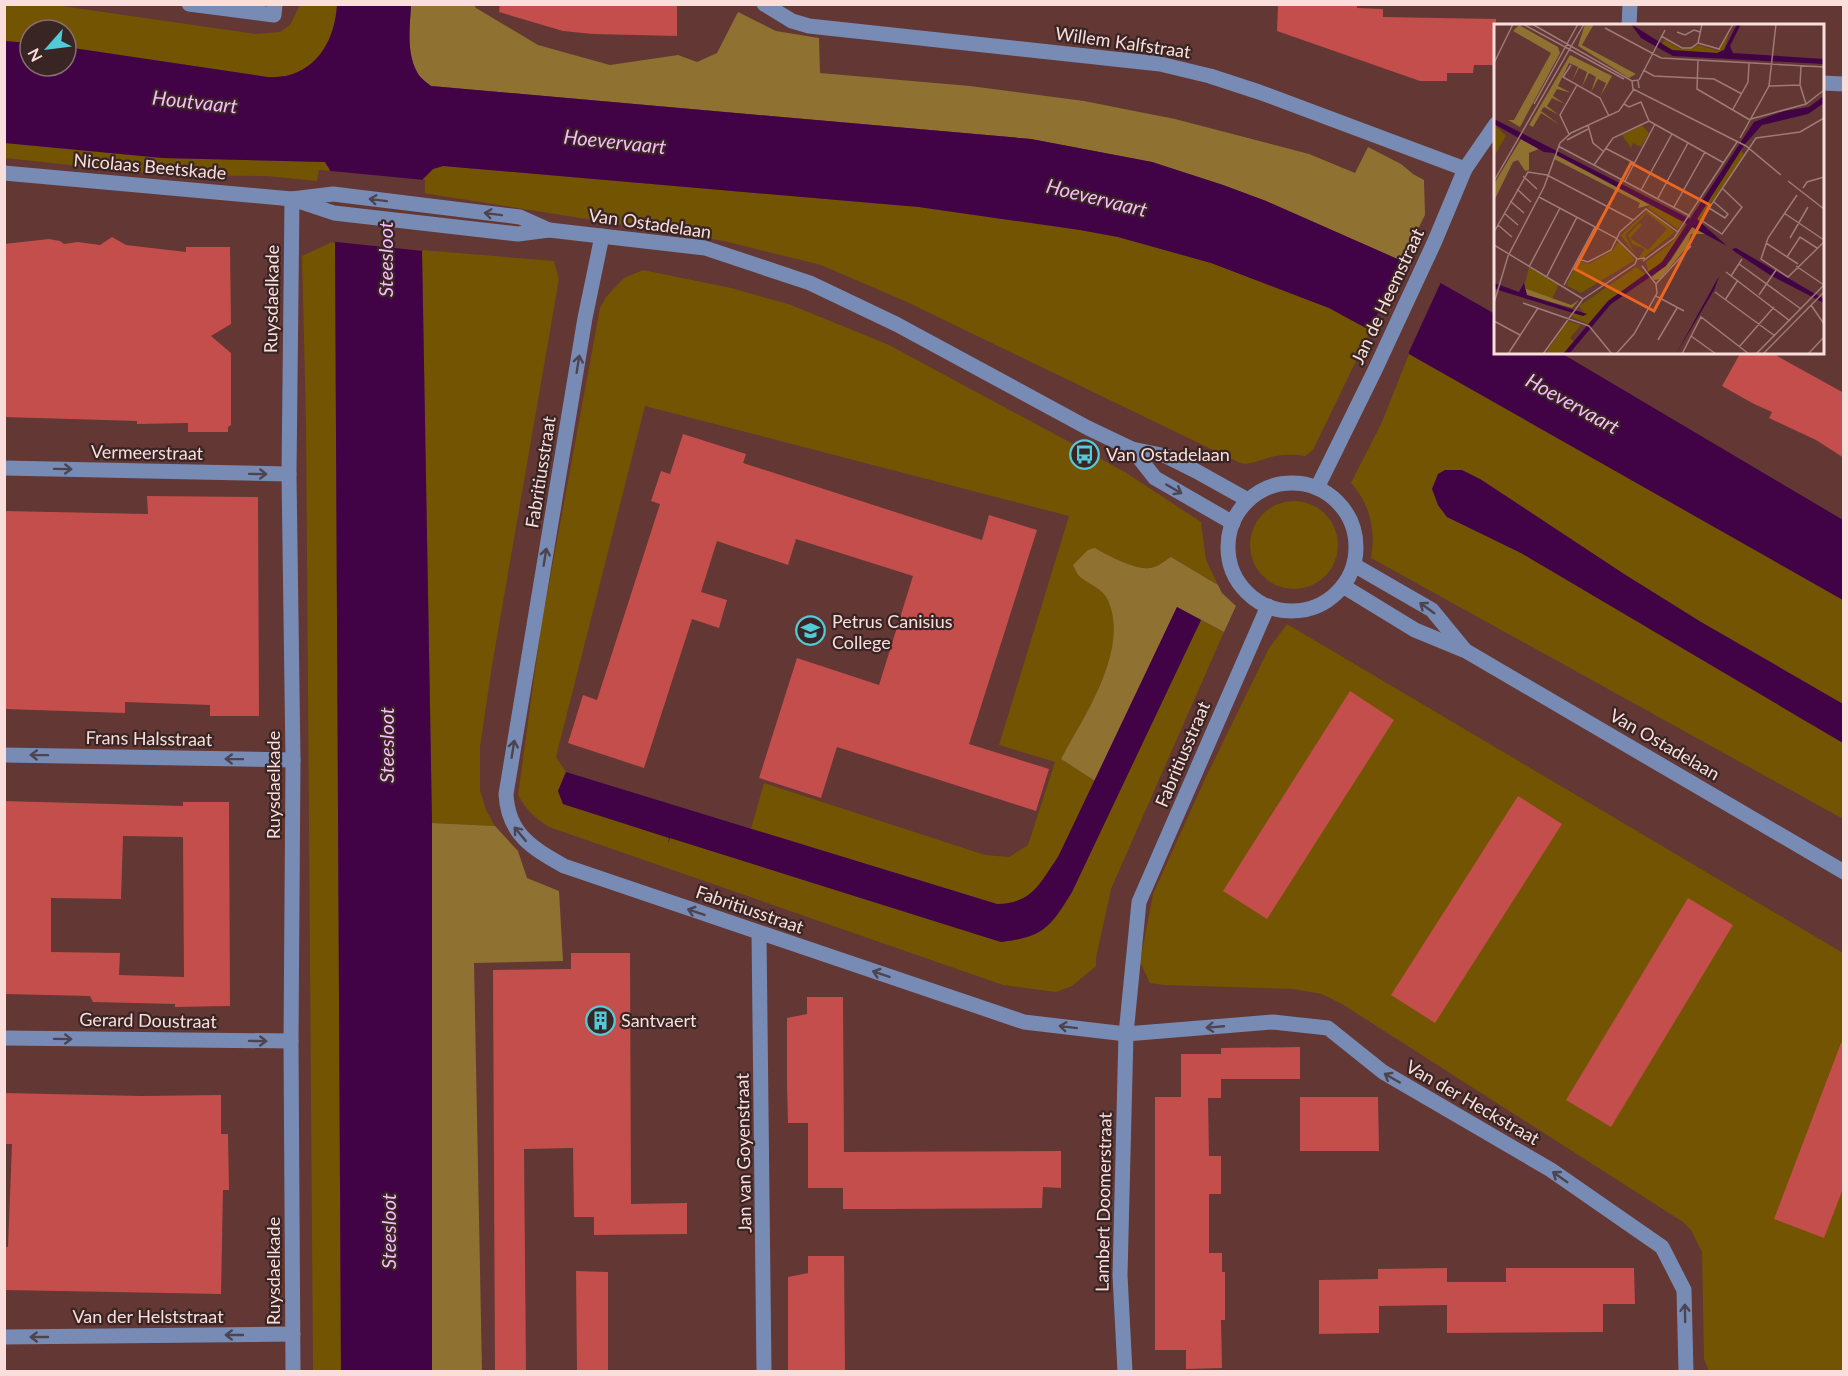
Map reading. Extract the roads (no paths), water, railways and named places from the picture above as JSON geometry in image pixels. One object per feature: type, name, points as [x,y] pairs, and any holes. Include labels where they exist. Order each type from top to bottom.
[{"type":"street","points":[[189,4],[275,10]]},
{"type":"street","name":"Willem Kalfstraat","points":[[764,4],[792,21],[809,26],[1160,64],[1210,76],[1465,169]]},
{"type":"street","points":[[1629,24],[1630,4]]},
{"type":"street","points":[[1824,83],[1844,84]]},
{"type":"street","name":"Jan de Heemstraat","points":[[1317,488],[1376,370],[1465,169],[1494,127]]},
{"type":"street","name":"Nicolaas Beetskade","points":[[4,172],[291,199]]},
{"type":"street","name":"Van Ostadelaan","points":[[291,199],[333,194],[520,217],[549,230]]},
{"type":"street","name":"Van Ostadelaan","points":[[291,199],[334,213],[518,234],[549,230],[705,248],[810,283],[896,324],[1088,428],[1132,449],[1166,456],[1248,500]]},
{"type":"street","name":"Ruysdaelkade","points":[[291,199],[289,474],[293,760],[291,1041],[293,1371]]},
{"type":"street","name":"Fabritiusstraat","points":[[602,236],[585,318],[506,794],[507,807],[514,826],[524,839],[536,850],[564,866],[1024,1022],[1126,1034],[1139,902],[1268,606]]},
{"type":"street","name":"Van Ostadelaan","points":[[1132,449],[1155,478],[1233,523]]},
{"type":"street","name":"Vermeerstraat","points":[[4,468],[289,474]]},
{"type":"street","points":[[1293,482],[1317,488],[1336,500],[1350,519],[1356,542],[1353,565],[1343,586],[1328,600],[1308,609],[1288,611],[1268,606],[1251,596],[1238,581],[1230,562],[1228,542],[1233,523],[1248,500],[1269,487],[1293,482]]},
{"type":"street","name":"Van Ostadelaan","points":[[1353,565],[1432,610],[1466,651]]},
{"type":"street","name":"Van Ostadelaan","points":[[1343,586],[1415,630],[1466,651],[1844,872]]},
{"type":"street","name":"Frans Halsstraat","points":[[4,755],[293,760]]},
{"type":"street","name":"Jan van Goyenstraat","points":[[759,933],[764,1371]]},
{"type":"street","name":"Van der Heckstraat","points":[[1126,1034],[1273,1022],[1328,1028],[1383,1072],[1551,1170],[1662,1247],[1684,1290],[1686,1371]]},
{"type":"street","name":"Lambert Doomerstraat","points":[[1125,1371],[1120,1275],[1126,1034]]},
{"type":"street","name":"Gerard Doustraat","points":[[4,1038],[291,1041]]},
{"type":"street","name":"Van der Helststraat","points":[[4,1337],[293,1334]]},
{"type":"water","points":[[337,5],[411,5],[411,56],[418,74],[431,86],[1031,139],[1152,162],[1266,201],[1402,261],[1494,313],[1494,354],[1563,354],[1843,520],[1843,600],[1329,308],[1211,263],[1118,237],[919,207],[443,166],[433,169],[423,179],[421,248],[432,823],[432,1371],[341,1371],[335,243],[337,240],[333,175],[325,162],[163,158],[5,143],[4,41],[18,42],[18,78],[78,78],[78,49],[267,77],[284,76],[308,66],[324,49],[333,28]]},
{"type":"water","points":[[1445,470],[1462,470],[1480,479],[1701,622],[1843,704],[1843,743],[1521,553],[1447,517],[1438,505],[1432,489],[1438,474]]},
{"type":"water","points":[[1177,607],[1201,620],[1072,892],[1058,914],[1044,929],[1027,937],[1001,942],[670,838],[668,843],[669,838],[563,804],[558,791],[566,772],[997,904],[1009,903],[1027,896],[1034,890],[1058,857]]},
{"type":"place","name":"Van Ostadelaan","points":[[1085,454]]},
{"type":"place","name":"Petrus Canisius College","points":[[811,631]]},
{"type":"place","name":"Santvaert","points":[[600,1020]]},
{"type":"water label","name":"Houtvaart","points":[[195,101]]},
{"type":"water label","name":"Hoevervaart","points":[[615,141]]},
{"type":"water label","name":"Hoevervaart","points":[[1097,197]]},
{"type":"water label","name":"Steesloot","points":[[385,259]]},
{"type":"water label","name":"Hoevervaart","points":[[1573,403]]},
{"type":"water label","name":"Steesloot","points":[[386,745]]},
{"type":"water label","name":"Steesloot","points":[[388,1231]]}]
